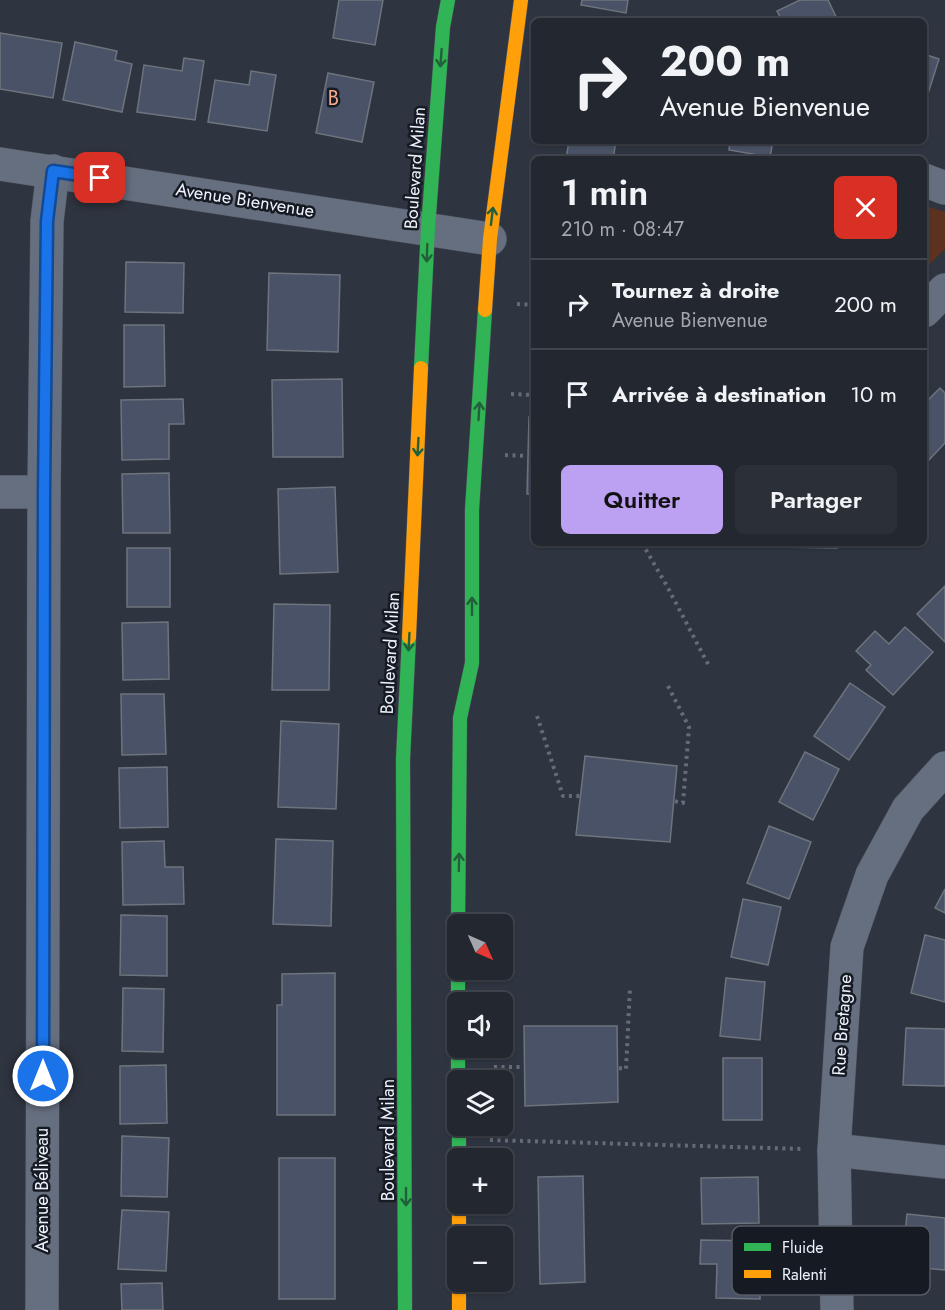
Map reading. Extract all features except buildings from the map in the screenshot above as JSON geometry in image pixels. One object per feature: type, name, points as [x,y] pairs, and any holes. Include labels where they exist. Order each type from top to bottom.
[{"type":"main road","name":"Boulevard Milan","points":[[405,1310],[403,759],[428,228],[443,27],[448,0]]},
{"type":"main road","points":[[458,914],[460,718],[472,663],[472,510],[490,239],[521,0]]},
{"type":"main road","points":[[459,1292],[459,1310]]},
{"type":"street","name":"Avenue Bienvenue","points":[[0,164],[490,239]]},
{"type":"street","name":"Avenue Béliveau","points":[[42,1310],[44,492],[47,221],[53,171]]},
{"type":"street","points":[[927,181],[945,188]]},
{"type":"street","points":[[927,308],[945,290]]},
{"type":"street","points":[[0,492],[44,492]]},
{"type":"street","name":"Rue Bretagne","points":[[835,1226],[834,1150],[847,947],[872,875],[908,809],[945,768]]},
{"type":"street","points":[[834,1150],[945,1162]]},
{"type":"street","name":"Rue Bretagne","points":[[837,1295],[837,1310]]},
{"type":"path","points":[[507,394],[531,395]]},
{"type":"path","points":[[496,454],[527,456]]},
{"type":"path","points":[[644,546],[709,666]]},
{"type":"path","points":[[668,686],[689,727],[683,803],[674,801]]},
{"type":"path","points":[[537,716],[563,796],[580,796]]},
{"type":"path","points":[[619,1068],[626,1069],[630,987]]},
{"type":"path","points":[[494,1067],[524,1067]]},
{"type":"path","points":[[513,1135],[834,1150]]},
{"type":"shaded area","points":[[929,207],[945,212],[945,249],[927,267],[927,211]]},
{"type":"traffic: fast","points":[[421,368],[428,228],[443,27],[448,0]]},
{"type":"traffic: fast","points":[[458,914],[460,718],[472,663],[472,510],[485,310]]},
{"type":"traffic: fast","points":[[405,1310],[403,759],[409,637]]},
{"type":"traffic: fast","points":[[458,980],[458,992]]},
{"type":"traffic: fast","points":[[458,1058],[458,1070]]},
{"type":"traffic: fast","points":[[459,1136],[459,1148]]},
{"type":"traffic: slow","points":[[485,310],[490,239],[521,0]]},
{"type":"traffic: slow","points":[[409,637],[421,368]]},
{"type":"traffic: slow","points":[[459,1214],[459,1226]]},
{"type":"traffic: slow","points":[[459,1292],[459,1310]]},
{"type":"district","name":"B","points":[[334,98]]},
{"type":"route","points":[[43,1076],[47,221],[53,171],[100,178]]}]
